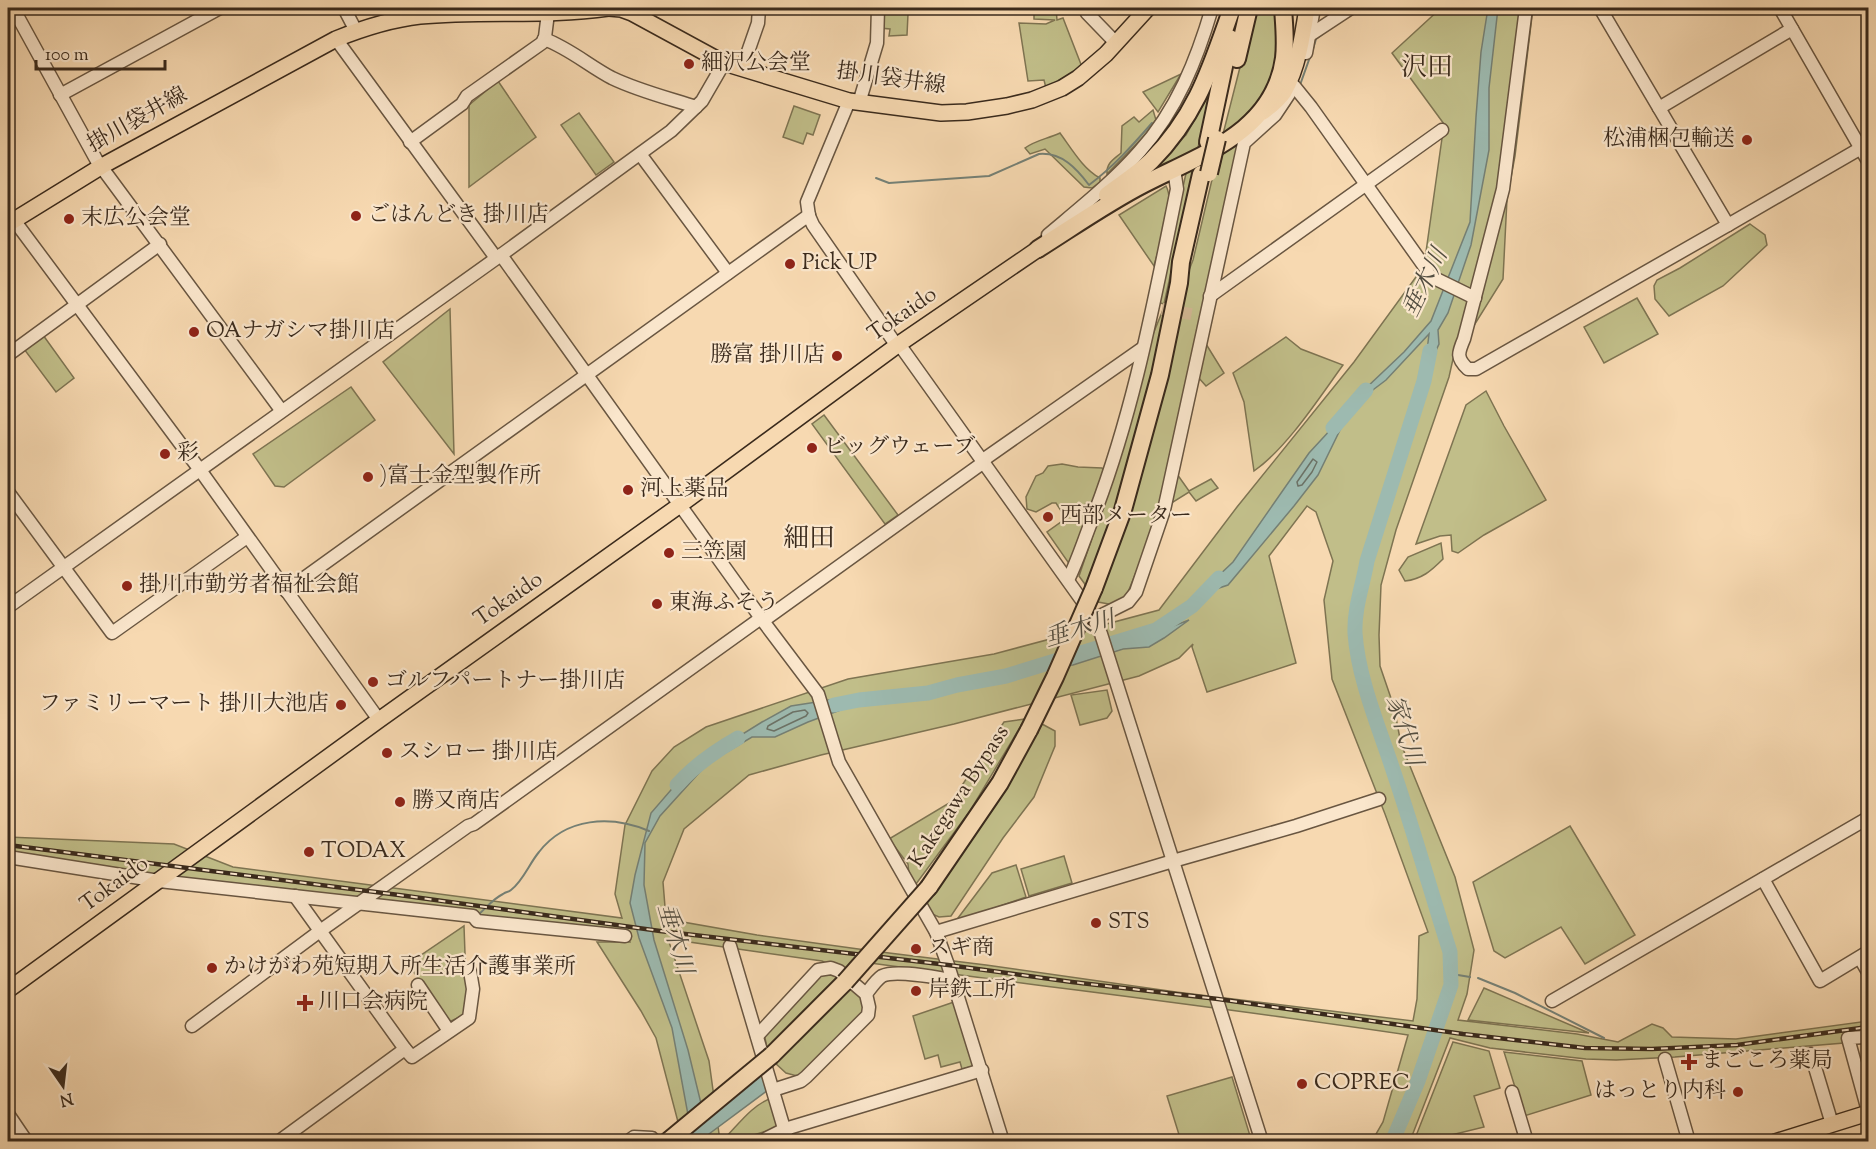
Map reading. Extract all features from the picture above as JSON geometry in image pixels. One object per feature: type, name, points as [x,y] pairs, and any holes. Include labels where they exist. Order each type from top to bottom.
[{"type":"highway","points":[[1213,141],[1234,8]]},
{"type":"highway","points":[[1038,249],[1150,162],[1180,126],[1209,75],[1234,8]]},
{"type":"highway","points":[[1213,141],[1249,8]]},
{"type":"highway","points":[[1038,249],[1126,194],[1231,138],[1259,116],[1280,77],[1284,57],[1283,8]]},
{"type":"highway","name":"Kakegawa Bypass","points":[[667,1142],[772,1055],[845,982],[929,887],[1000,783],[1029,730],[1094,588],[1123,510],[1160,375],[1179,283],[1181,262],[1213,141]]},
{"type":"main road","name":"掛川袋井線","points":[[10,219],[102,166],[336,39],[356,31],[417,16],[621,9],[724,63],[742,69],[854,102],[942,112],[967,112],[1024,102],[1062,88],[1078,78],[1106,54],[1148,8]]},
{"type":"main road","points":[[1259,116],[1284,92],[1303,38],[1307,8]]},
{"type":"main road","name":"Tokaido","points":[[8,990],[379,720],[680,506],[898,345],[1038,249]]},
{"type":"main road","points":[[1775,1142],[1869,1112]]},
{"type":"street","points":[[13,8],[98,161],[281,410]]},
{"type":"street","points":[[60,95],[219,8]]},
{"type":"street","points":[[344,8],[356,31]]},
{"type":"street","points":[[417,16],[448,8]]},
{"type":"street","points":[[742,69],[758,23],[759,8]]},
{"type":"street","points":[[878,8],[877,43],[854,102],[807,202],[809,215],[813,225],[984,461],[1094,619],[1115,677],[1262,1142]]},
{"type":"street","points":[[1089,8],[1087,13],[1116,43]]},
{"type":"street","points":[[1016,264],[1142,150],[1173,105],[1187,78],[1198,54],[1212,8]]},
{"type":"street","points":[[1094,619],[1128,602],[1136,592],[1141,579],[1164,510],[1201,316],[1210,296],[1244,143],[1275,115],[1294,86],[1304,60],[1314,8]]},
{"type":"street","points":[[1310,35],[1351,8]]},
{"type":"street","points":[[1526,8],[1503,189],[1475,298],[1458,353],[1461,363],[1468,369],[1476,369],[1865,146]]},
{"type":"street","points":[[1600,8],[1728,225]]},
{"type":"street","points":[[1780,8],[1865,146],[1869,161]]},
{"type":"street","points":[[410,142],[462,104],[467,96],[542,43],[548,13]]},
{"type":"street","points":[[1659,108],[1792,29]]},
{"type":"street","points":[[336,39],[410,142],[586,374],[818,694],[839,762],[936,932],[1004,1142]]},
{"type":"street","points":[[544,39],[556,43],[611,77],[632,87],[696,107]]},
{"type":"street","points":[[8,607],[281,410],[499,257],[671,131],[707,93],[724,63]]},
{"type":"street","points":[[1294,86],[1430,276],[1475,298]]},
{"type":"street","points":[[1210,296],[1442,130]]},
{"type":"street","points":[[640,154],[728,273]]},
{"type":"street","points":[[1068,580],[1098,507],[1120,440],[1143,348],[1157,309],[1178,189],[1174,169]]},
{"type":"street","points":[[286,591],[809,215]]},
{"type":"street","points":[[10,219],[200,470],[379,720]]},
{"type":"street","points":[[8,354],[160,244]]},
{"type":"street","points":[[192,1026],[320,931],[1143,348]]},
{"type":"street","points":[[8,492],[112,633],[247,537]]},
{"type":"street","points":[[936,932],[1296,826],[1379,799]]},
{"type":"street","points":[[1552,1000],[1869,818]]},
{"type":"street","points":[[8,857],[159,881],[473,916],[477,921],[625,936]]},
{"type":"street","points":[[1763,879],[1820,981],[1864,955],[1869,972]]},
{"type":"street","points":[[295,896],[412,1057],[469,1017],[473,989],[470,971]]},
{"type":"street","points":[[730,946],[788,1142]]},
{"type":"street","points":[[757,1036],[818,970],[831,968],[839,971],[866,994],[869,1006],[868,1015],[801,1081],[773,1090]]},
{"type":"street","points":[[866,994],[881,977],[890,975],[906,974],[953,980]]},
{"type":"street","points":[[418,985],[449,1031]]},
{"type":"street","points":[[1867,1034],[1848,1038],[1869,1112]]},
{"type":"street","points":[[278,1142],[405,1049]]},
{"type":"street","points":[[1811,1054],[1832,1124]]},
{"type":"street","points":[[1665,1059],[1689,1142]]},
{"type":"street","points":[[765,1142],[767,1138],[784,1129],[982,1070]]},
{"type":"street","points":[[1512,1092],[1527,1142]]},
{"type":"street","points":[[8,1114],[27,1142]]},
{"type":"street","points":[[627,1142],[633,1137],[652,1138],[655,1142]]},
{"type":"shaded area","points":[[1034,8],[1056,8],[1057,20],[1063,18],[1082,67],[1046,88],[1044,80],[1028,81],[1019,23],[1046,24],[1055,20],[1034,19]]},
{"type":"shaded area","points":[[1255,8],[1279,8],[1275,76],[1255,112],[1222,138]]},
{"type":"shaded area","points":[[1441,8],[1533,8],[1515,156],[1507,199],[1503,279],[1453,359],[1449,377],[1396,530],[1381,585],[1380,666],[1394,707],[1401,744],[1455,877],[1474,950],[1467,994],[1458,1020],[1577,1034],[1618,1042],[1652,1024],[1663,1028],[1672,1037],[1736,1039],[1868,1021],[1868,1041],[1616,1060],[1586,1059],[1490,1048],[1450,1038],[1410,1141],[1372,1141],[1383,1122],[1408,1035],[863,962],[846,972],[822,961],[668,939],[709,1061],[720,1141],[683,1141],[656,1038],[597,942],[630,942],[627,932],[244,888],[8,854],[8,837],[174,844],[233,867],[622,918],[615,894],[625,825],[652,771],[674,747],[706,727],[848,679],[994,654],[1159,610],[1237,507],[1354,362],[1424,266],[1444,124],[1392,53]],"holes":[[[1307,506],[1316,512],[1333,561],[1324,600],[1332,679],[1428,932],[1419,936],[1417,999],[1413,1021],[873,951],[757,935],[666,919],[663,882],[684,829],[749,775],[1139,676],[1179,658],[1193,644],[1207,692],[1296,663],[1269,556]]]},
{"type":"shaded area","points":[[880,12],[908,14],[907,35],[889,36],[890,29],[880,28]]},
{"type":"shaded area","points":[[1181,74],[1158,112],[1143,92]]},
{"type":"shaded area","points":[[498,81],[536,137],[469,187],[469,105]]},
{"type":"shaded area","points":[[1211,90],[1197,152],[1108,200],[1186,135]]},
{"type":"shaded area","points":[[794,106],[820,115],[813,135],[807,133],[803,144],[783,137]]},
{"type":"shaded area","points":[[1153,110],[1156,120],[1144,136],[1107,174],[1109,164],[1121,153],[1122,126],[1134,117],[1139,122]]},
{"type":"shaded area","points":[[579,113],[614,162],[596,175],[561,125]]},
{"type":"shaded area","points":[[1060,133],[1083,164],[1100,178],[1100,182],[1092,188],[1084,187],[1045,149],[1030,154],[1025,148]]},
{"type":"shaded area","points":[[1241,142],[1156,523],[1126,597],[1114,605],[1098,602],[1079,576],[1128,433],[1143,374],[1146,351],[1163,310],[1184,283],[1193,260],[1219,150]]},
{"type":"shaded area","points":[[1193,168],[1164,304],[1157,302],[1187,169]]},
{"type":"shaded area","points":[[1166,186],[1169,194],[1168,214],[1154,266],[1119,215]]},
{"type":"shaded area","points":[[1750,224],[1765,235],[1767,245],[1723,286],[1669,316],[1655,299],[1654,286],[1657,280]]},
{"type":"shaded area","points":[[1637,298],[1658,334],[1604,363],[1584,327]]},
{"type":"shaded area","points":[[450,309],[454,454],[383,362]]},
{"type":"shaded area","points":[[43,335],[74,378],[56,392],[24,349]]},
{"type":"shaded area","points":[[1286,337],[1301,349],[1343,365],[1290,436],[1254,471],[1244,402],[1233,373]]},
{"type":"shaded area","points":[[1206,344],[1224,373],[1206,386],[1198,377]]},
{"type":"shaded area","points":[[351,387],[375,420],[284,487],[275,486],[253,454]]},
{"type":"shaded area","points":[[1486,391],[1546,500],[1484,535],[1458,553],[1452,551],[1451,535],[1416,544],[1466,405]]},
{"type":"shaded area","points":[[824,415],[898,515],[885,524],[812,424]]},
{"type":"shaded area","points":[[1062,464],[1102,468],[1105,474],[1070,565],[1047,532],[1089,502],[1065,517],[1056,503],[1036,512],[1027,509],[1026,497],[1036,476],[1043,473],[1048,466]]},
{"type":"shaded area","points":[[1177,474],[1189,491],[1211,479],[1218,488],[1196,501],[1189,492],[1170,504]]},
{"type":"shaded area","points":[[1441,543],[1443,559],[1426,574],[1405,581],[1399,570],[1408,557]]},
{"type":"shaded area","points":[[1107,690],[1112,711],[1107,718],[1080,725],[1071,695]]},
{"type":"shaded area","points":[[1025,719],[970,811],[916,884],[909,875],[908,864],[889,839],[951,802],[1004,722]]},
{"type":"shaded area","points":[[1042,724],[1055,731],[1055,746],[1034,797],[1003,838],[951,916],[939,917],[932,914],[927,903]]},
{"type":"shaded area","points":[[1570,826],[1635,935],[1585,964],[1561,927],[1505,958],[1494,951],[1473,882]]},
{"type":"shaded area","points":[[1064,856],[1072,883],[1029,896],[1021,869]]},
{"type":"shaded area","points":[[1016,865],[1026,897],[955,922],[992,873]]},
{"type":"shaded area","points":[[464,926],[466,982],[469,997],[466,1014],[449,1022],[408,964]]},
{"type":"shaded area","points":[[832,972],[837,977],[767,1048],[764,1033],[819,976]]},
{"type":"shaded area","points":[[848,987],[864,999],[865,1012],[812,1065],[797,1076],[786,1073],[774,1062]]},
{"type":"shaded area","points":[[1484,988],[1589,1033],[1468,1020]]},
{"type":"shaded area","points":[[954,1002],[974,1066],[962,1069],[960,1062],[941,1067],[938,1055],[925,1059],[913,1016]]},
{"type":"shaded area","points":[[1453,1042],[1489,1051],[1500,1088],[1474,1096],[1484,1127],[1427,1141],[1414,1141]]},
{"type":"shaded area","points":[[1504,1052],[1582,1061],[1591,1095],[1524,1116]]},
{"type":"shaded area","points":[[1232,1077],[1251,1139],[1244,1142],[1181,1141],[1167,1096]]},
{"type":"shaded area","points":[[772,1098],[780,1127],[734,1141],[724,1141],[752,1110]]},
{"type":"water","points":[[1488,8],[1498,8],[1489,88],[1489,150],[1471,245],[1448,313],[1438,330],[1439,344],[1424,376],[1429,334],[1386,380],[1353,405],[1365,389],[1404,352],[1431,321],[1470,222],[1481,52]]},
{"type":"water","points":[[1345,414],[1341,428],[1318,475],[1294,506],[1228,585],[1204,593],[1233,562],[1309,453]]},
{"type":"water","points":[[1189,620],[1149,647],[1123,649],[1073,665],[1045,667],[1152,634]]},
{"type":"water","points":[[836,699],[862,702],[775,737],[752,737],[708,763],[660,816],[645,843],[644,885],[654,940],[688,1050],[705,1120],[766,1067],[772,1087],[709,1134],[706,1141],[677,1141],[691,1131],[672,1028],[639,938],[630,903],[651,813],[683,776],[720,748],[762,722],[791,706]]},
{"type":"waterway","points":[[1354,12],[1360,8]]},
{"type":"waterway","points":[[1313,49],[1316,39],[1332,27]]},
{"type":"waterway","points":[[1300,85],[1310,57]]},
{"type":"waterway","points":[[1283,114],[1290,104]]},
{"type":"waterway","points":[[1268,129],[1277,120]]},
{"type":"waterway","points":[[876,178],[889,183],[989,176],[1039,154],[1047,154],[1068,163],[1089,185],[1122,156],[1152,123]]},
{"type":"waterway","name":"家代川","points":[[1392,1142],[1418,1081],[1451,985],[1450,952],[1409,817],[1370,704],[1360,668],[1355,624],[1367,561],[1424,381],[1430,351]]},
{"type":"waterway","name":"垂木川","points":[[1333,428],[1366,390]]},
{"type":"waterway","name":"垂木川","points":[[834,705],[928,693],[1006,676],[1156,630],[1192,606],[1219,578]]},
{"type":"waterway","name":"垂木川","points":[[677,785],[706,759],[738,738]]},
{"type":"waterway","points":[[478,915],[496,898],[510,891],[539,852],[550,840],[562,832],[590,822],[605,821],[649,831]]},
{"type":"waterway","points":[[1452,974],[1470,977]]},
{"type":"waterway","points":[[1478,978],[1515,993],[1604,1038]]},
{"type":"tunnel","points":[[1162,309],[1196,315]]},
{"type":"railway","points":[[8,845],[660,931],[1218,999],[1463,1034],[1585,1048],[1652,1049],[1737,1045],[1868,1027]]},
{"type":"place","name":"細沢公会堂","points":[[689,64]]},
{"type":"place","name":"松浦梱包輸送","points":[[1747,140]]},
{"type":"place","name":"ごはんどき 掛川店","points":[[356,216]]},
{"type":"place","name":"末広公会堂","points":[[69,219]]},
{"type":"place","name":"Pick UP","points":[[790,264]]},
{"type":"place","name":"OAナガシマ掛川店","points":[[194,332]]},
{"type":"place","name":"勝富 掛川店","points":[[837,356]]},
{"type":"place","name":"ビッグウェーブ","points":[[812,448]]},
{"type":"place","name":"彩","points":[[165,454]]},
{"type":"place","name":")富士金型製作所","points":[[368,477]]},
{"type":"place","name":"河上薬品","points":[[628,490]]},
{"type":"place","name":"西部メーター","points":[[1048,517]]},
{"type":"place","name":"三笠園","points":[[669,553]]},
{"type":"place","name":"掛川市勤労者福祉会館","points":[[127,586]]},
{"type":"place","name":"東海ふそう","points":[[657,604]]},
{"type":"place","name":"ゴルフパートナー掛川店","points":[[373,682]]},
{"type":"place","name":"ファミリーマート 掛川大池店","points":[[341,705]]},
{"type":"place","name":"スシロー 掛川店","points":[[387,753]]},
{"type":"place","name":"勝又商店","points":[[400,802]]},
{"type":"place","name":"TODAX","points":[[309,852]]},
{"type":"place","name":"STS","points":[[1096,923]]},
{"type":"place","name":"スギ商","points":[[916,949]]},
{"type":"place","name":"かけがわ苑短期入所生活介護事業所","points":[[212,968]]},
{"type":"place","name":"岸鉄工所","points":[[916,991]]},
{"type":"place","name":"川口会病院","points":[[305,1003]]},
{"type":"place","name":"まごころ薬局","points":[[1689,1062]]},
{"type":"place","name":"COPREC","points":[[1302,1084]]},
{"type":"place","name":"はっとり内科","points":[[1738,1092]]},
{"type":"district","name":"沢田","points":[[1427,68]]},
{"type":"district","name":"細田","points":[[809,539]]}]
